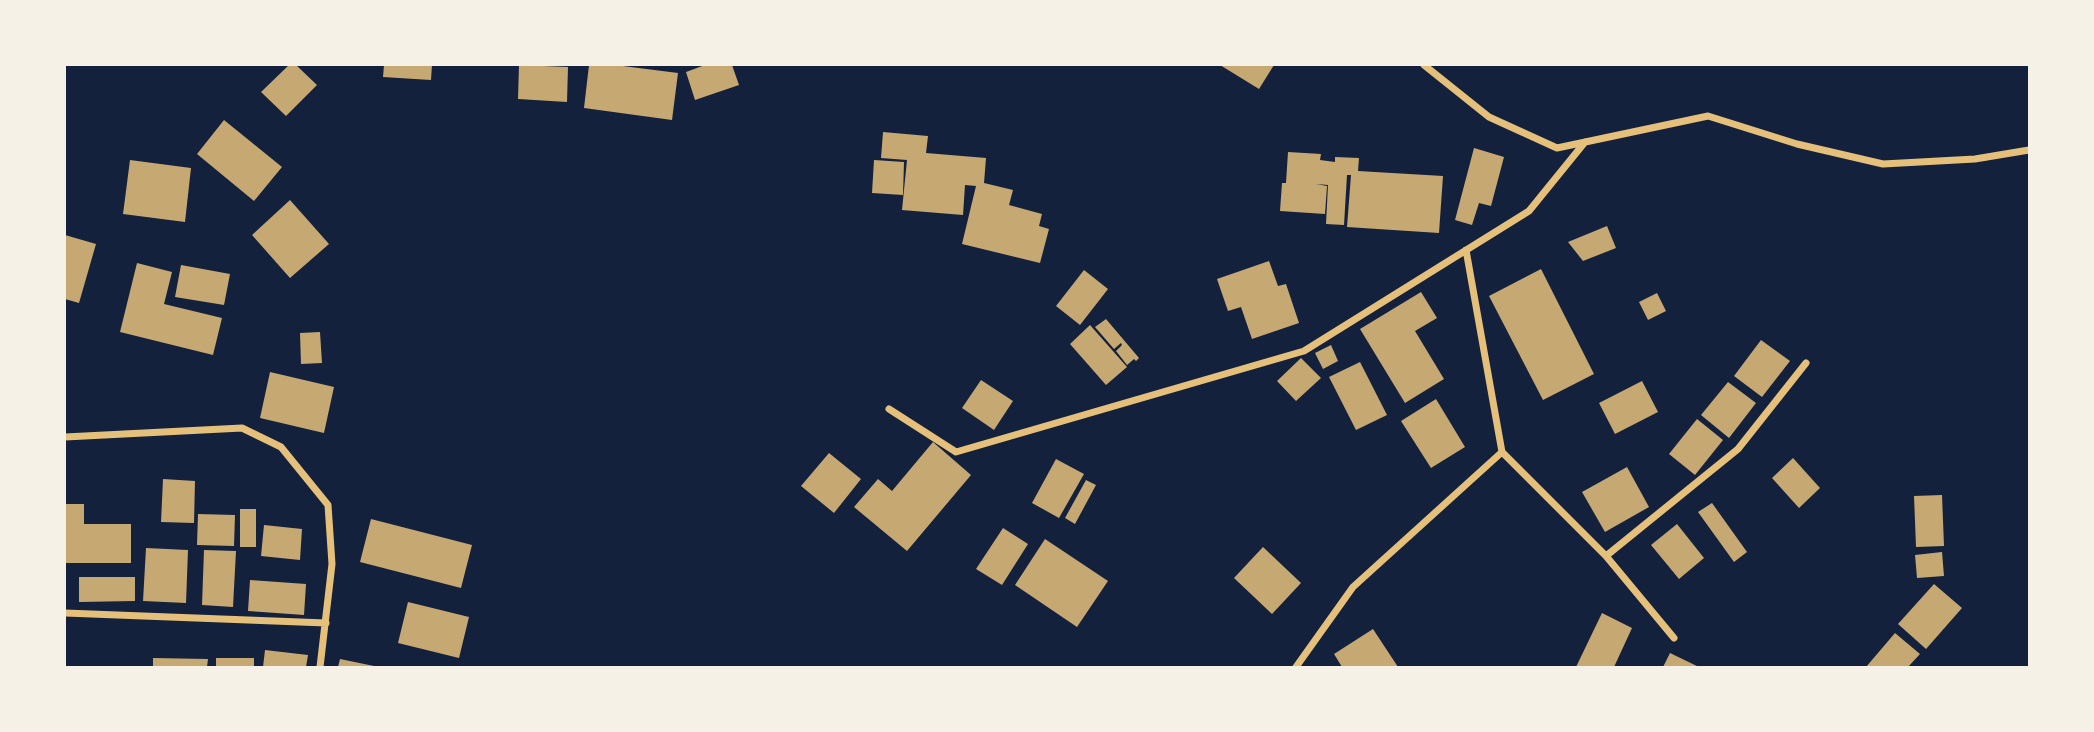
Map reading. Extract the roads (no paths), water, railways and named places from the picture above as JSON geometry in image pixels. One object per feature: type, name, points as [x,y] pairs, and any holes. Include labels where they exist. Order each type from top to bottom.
[{"type":"street","points":[[1424,65],[1489,117],[1557,148],[1708,116],[1797,144],[1883,164],[1975,159],[2029,150]]},
{"type":"street","points":[[889,409],[956,452],[1304,351],[1529,211],[1585,142]]},
{"type":"street","points":[[1466,250],[1502,452],[1606,556],[1674,638]]},
{"type":"street","points":[[1606,556],[1738,449],[1806,363]]},
{"type":"street","points":[[65,437],[242,428],[281,447],[328,505],[332,564],[320,667]]},
{"type":"street","points":[[1296,667],[1353,587],[1502,452]]},
{"type":"street","points":[[65,612],[327,623]]}]
